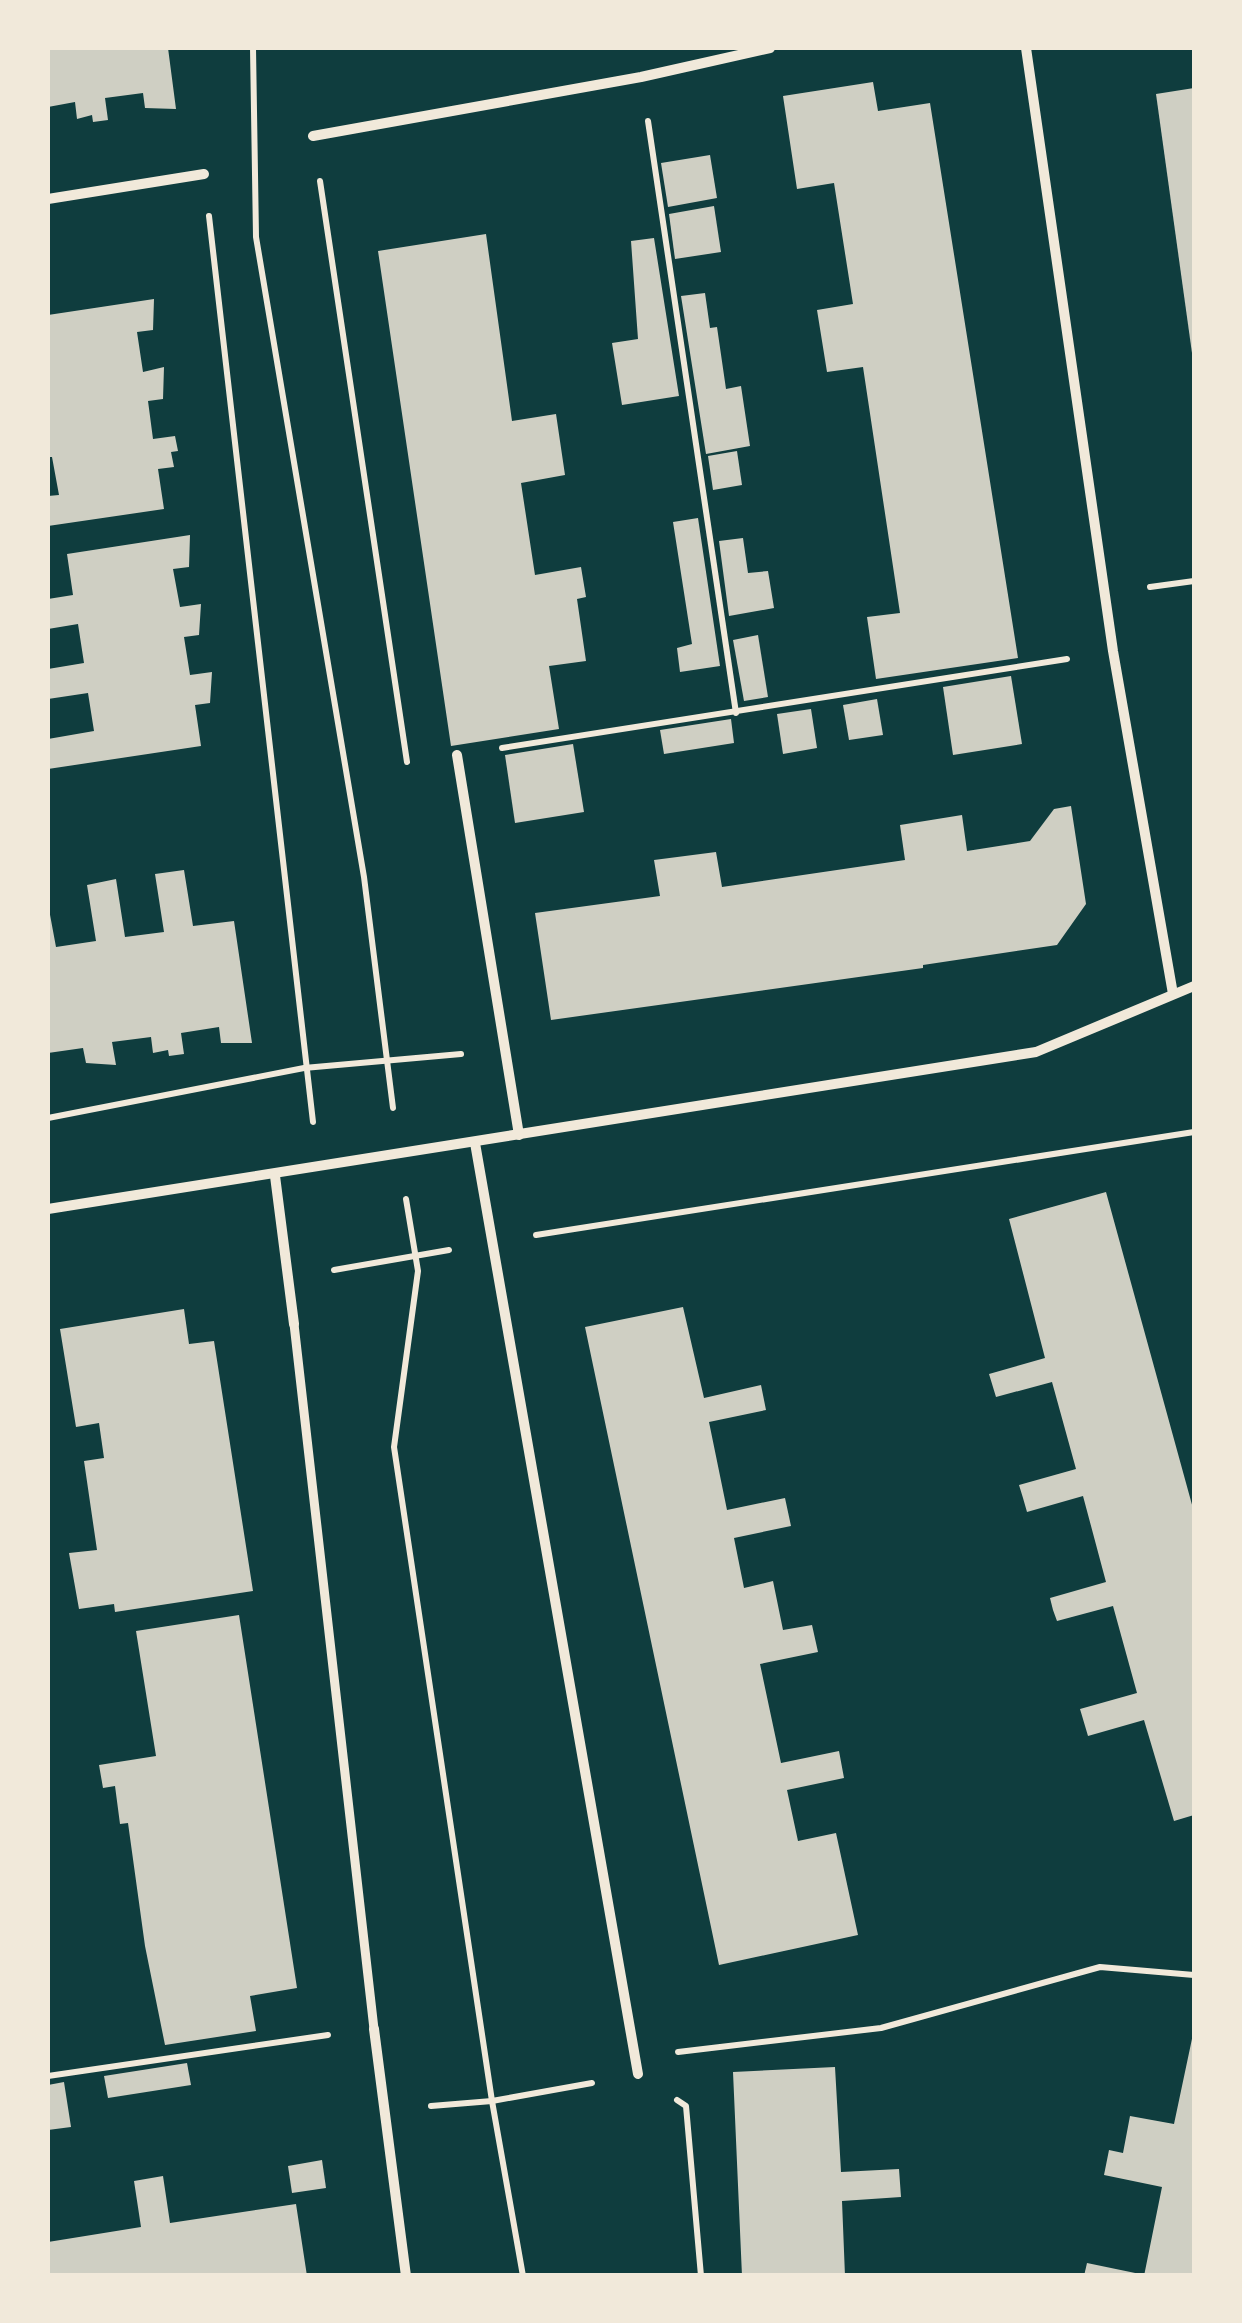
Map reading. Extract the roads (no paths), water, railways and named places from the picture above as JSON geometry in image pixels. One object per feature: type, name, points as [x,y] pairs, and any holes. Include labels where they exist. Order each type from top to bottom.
[{"type":"street","points":[[313,136],[642,77],[770,48]]},
{"type":"street","points":[[1026,48],[1113,651],[1173,994]]},
{"type":"street","points":[[48,199],[204,174]]},
{"type":"street","points":[[457,755],[519,1135]]},
{"type":"street","points":[[48,1209],[276,1176],[1036,1052],[1194,986]]},
{"type":"street","points":[[475,1142],[638,2074]]},
{"type":"street","points":[[276,1176],[406,2276]]}]
